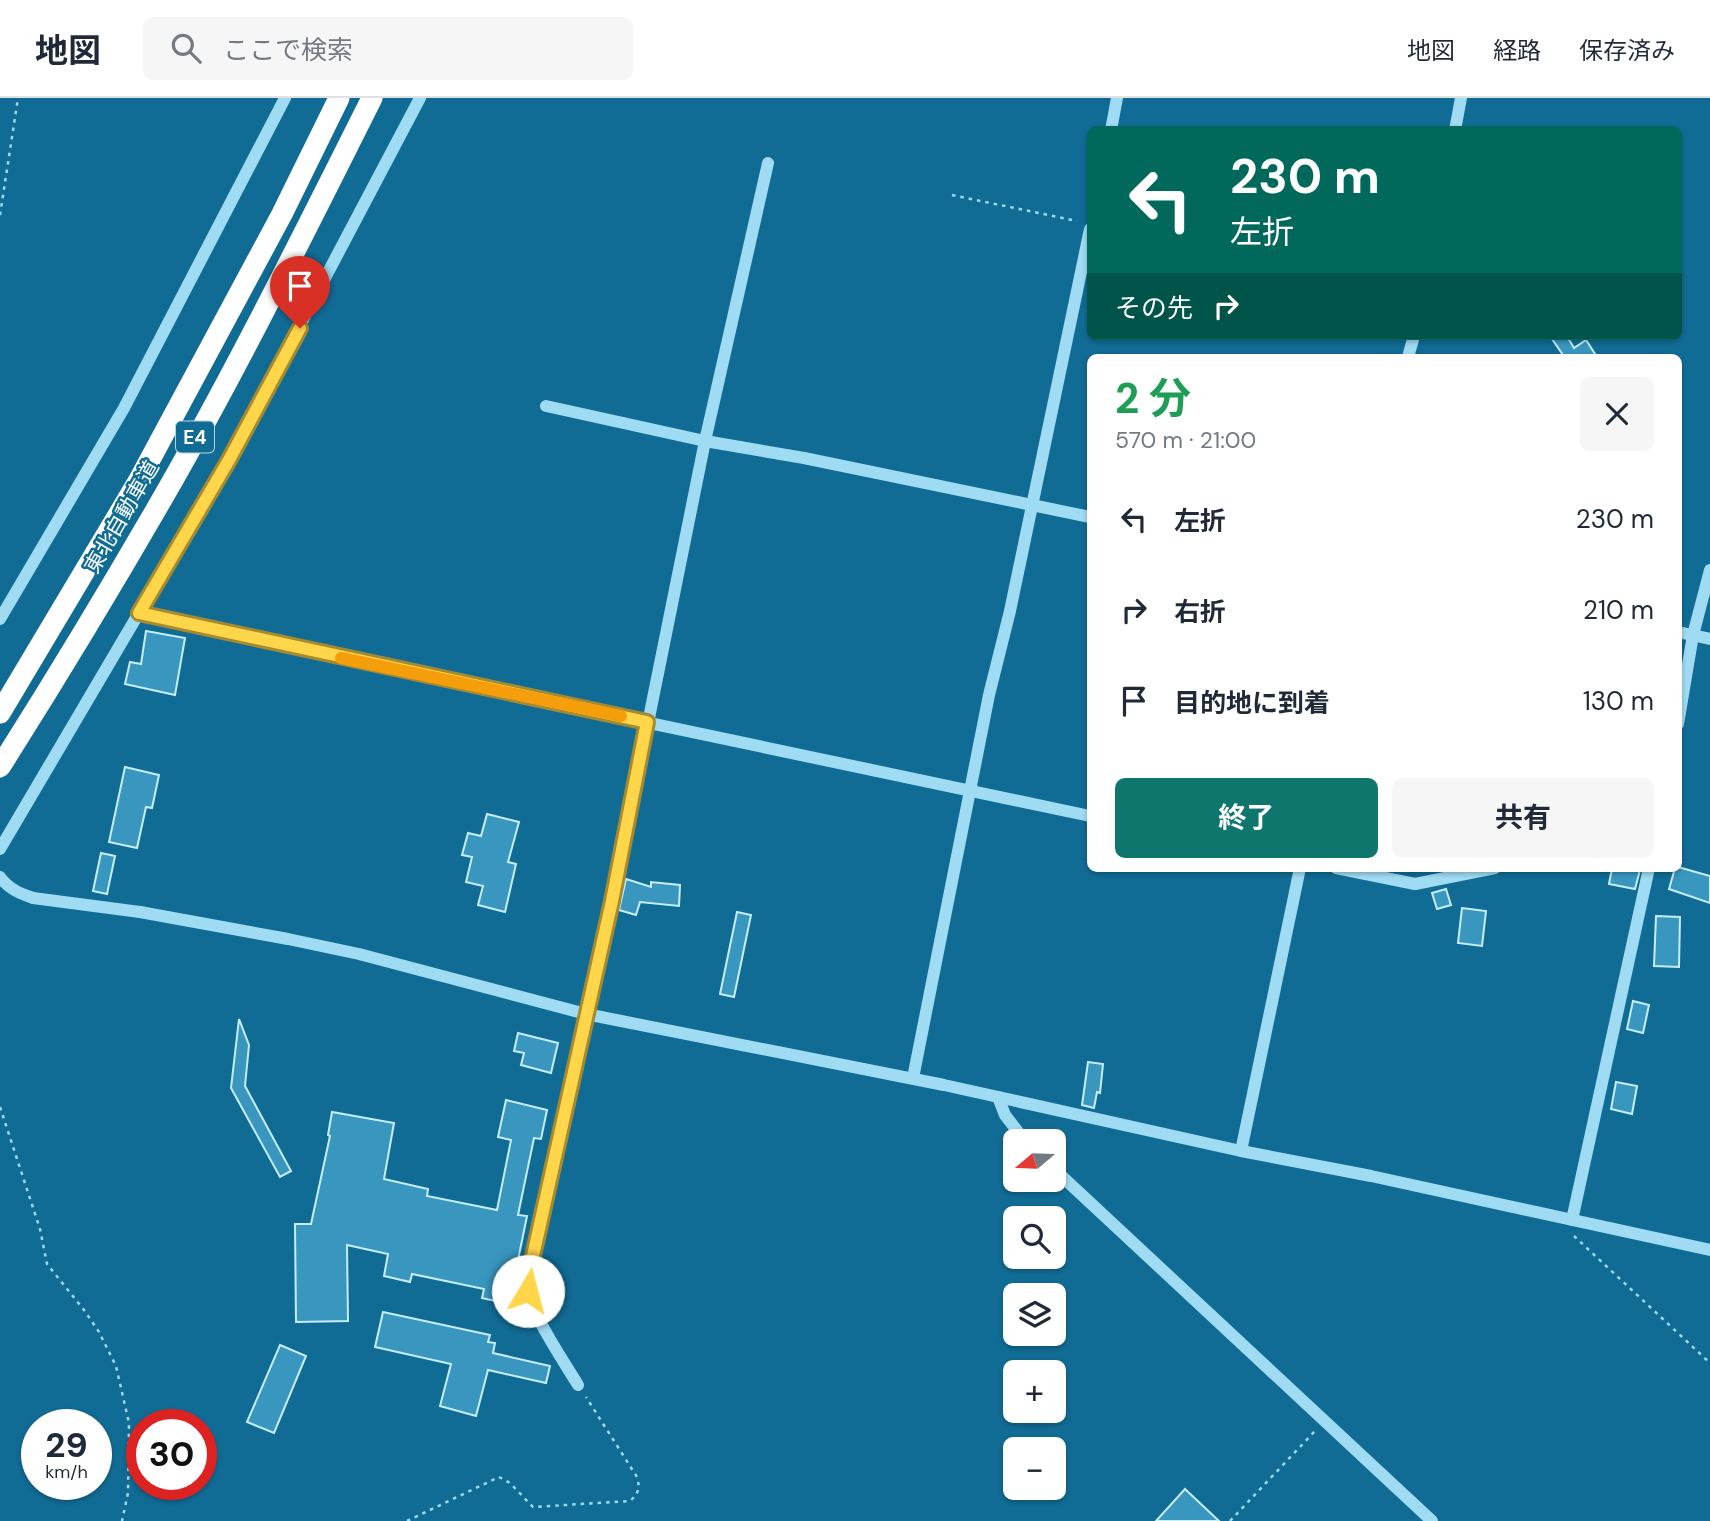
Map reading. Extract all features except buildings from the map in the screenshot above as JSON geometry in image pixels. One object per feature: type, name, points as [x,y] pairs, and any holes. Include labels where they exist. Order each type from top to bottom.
[{"type":"highway","name":"東北自動車道","points":[[0,713],[139,480],[282,214],[340,98]]},
{"type":"highway","name":"東北自動車道","points":[[0,767],[92,619],[166,491],[372,98]]},
{"type":"street","points":[[0,619],[124,408],[285,98]]},
{"type":"street","points":[[0,849],[229,460],[420,98]]},
{"type":"street","points":[[1112,126],[1117,98]]},
{"type":"street","points":[[1456,126],[1461,98]]},
{"type":"street","points":[[578,1385],[533,1306],[527,1283],[612,901],[705,441],[768,163]]},
{"type":"street","points":[[913,1078],[970,790],[1087,243]]},
{"type":"street","points":[[545,406],[705,441],[804,458],[1087,516]]},
{"type":"street","points":[[1682,700],[1693,635],[1710,570]]},
{"type":"street","points":[[139,613],[1087,815]]},
{"type":"street","points":[[1682,633],[1710,639]]},
{"type":"street","points":[[1241,1151],[1299,872]]},
{"type":"street","points":[[1356,872],[1415,884],[1475,872]]},
{"type":"street","points":[[1572,1220],[1648,872]]},
{"type":"street","points":[[0,877],[7,886],[33,898],[140,912],[288,939],[359,954],[586,1014],[913,1078],[1241,1151],[1371,1175],[1710,1250]]},
{"type":"street","points":[[998,1097],[1005,1115],[1016,1129]]},
{"type":"street","points":[[1066,1180],[1432,1521]]},
{"type":"path","points":[[0,215],[18,98]]},
{"type":"path","points":[[952,195],[1078,221]]},
{"type":"path","points":[[0,1107],[40,1229],[47,1264],[99,1332],[120,1378],[129,1423],[128,1493],[122,1521]]},
{"type":"path","points":[[1572,1220],[1570,1226],[1576,1238],[1710,1363]]},
{"type":"path","points":[[407,1521],[499,1478],[510,1483],[533,1507],[630,1501],[640,1487],[637,1477],[578,1385]]},
{"type":"path","points":[[1230,1521],[1324,1422]]},
{"type":"slow traffic","points":[[341,658],[621,716]]},
{"type":"route","points":[[300,328],[168,568],[139,613],[647,722],[612,901],[527,1283],[528,1291]]}]
